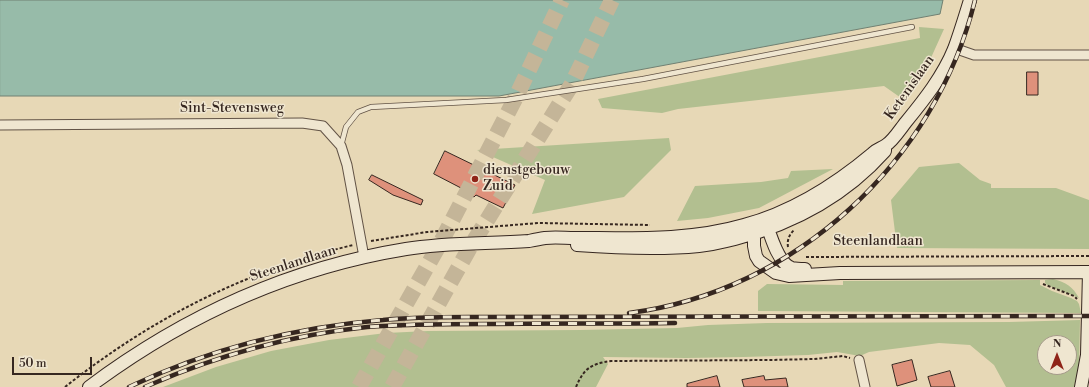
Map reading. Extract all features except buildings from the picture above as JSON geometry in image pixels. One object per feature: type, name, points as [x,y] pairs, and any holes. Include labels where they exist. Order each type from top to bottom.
[{"type":"main road","name":"Ketenislaan","points":[[760,226],[808,211],[838,193],[864,173],[885,151],[886,145],[932,88],[954,48],[970,0]]},
{"type":"main road","name":"Steenlandlaan","points":[[89,387],[161,338],[228,303],[291,278],[364,257],[407,248],[450,243],[531,241],[547,238],[631,238],[680,236],[760,226]]},
{"type":"main road","points":[[760,226],[784,263],[791,268],[840,272]]},
{"type":"main road","points":[[760,226],[754,246],[756,256],[763,265],[776,273],[789,276],[840,272],[1089,272],[1087,355],[1081,387]]},
{"type":"street","points":[[954,48],[974,55],[1089,55]]},
{"type":"street","name":"Sint-Stevensweg","points":[[0,125],[302,123],[322,126],[341,146],[364,257]]},
{"type":"street","points":[[858,360],[865,387]]},
{"type":"lane","points":[[341,146],[346,127],[358,112],[371,108],[506,100],[643,79],[912,27]]},
{"type":"path","points":[[65,387],[124,343],[186,307],[222,290],[284,265],[361,243],[427,232],[538,223],[650,226]]},
{"type":"path","points":[[789,250],[788,241],[791,233],[795,230]]},
{"type":"path","name":"Steenlandlaan","points":[[805,257],[1089,256]]},
{"type":"path","points":[[1042,272],[1042,284],[1074,296],[1088,308]]},
{"type":"path","points":[[576,387],[580,378],[592,365],[611,361],[770,360],[814,359],[843,356],[858,360]]},
{"type":"shaded area","points":[[0,0],[943,0],[940,14],[499,96],[0,96]]},
{"type":"shaded area","points":[[919,27],[944,29],[925,71],[904,100],[884,86],[678,109],[662,113],[602,108],[598,99],[920,38]]},
{"type":"shaded area","points":[[669,138],[671,150],[624,197],[532,214],[545,180],[477,150]]},
{"type":"shaded area","points":[[959,163],[980,180],[991,184],[991,188],[1056,188],[1089,200],[1089,249],[897,248],[891,200],[919,167]]},
{"type":"shaded area","points":[[833,169],[759,208],[708,218],[677,221],[695,186],[761,182],[788,178],[791,171]]},
{"type":"shaded area","points":[[1053,279],[1069,286],[1079,298],[1045,283],[1045,280]]},
{"type":"shaded area","points":[[1040,280],[1040,285],[1077,301],[1081,313],[758,311],[758,291],[767,284],[843,285],[843,281]]},
{"type":"shaded area","points":[[1080,320],[1079,367],[1077,375],[1074,387],[1006,387],[994,365],[970,345],[939,343],[869,352],[860,356],[837,352],[808,355],[744,357],[603,357],[608,364],[596,387],[163,387],[216,367],[271,351],[329,340],[386,333],[428,331],[677,328],[708,325],[767,323],[1009,322]]},
{"type":"tunnel","points":[[359,387],[442,240],[516,97],[562,0]]},
{"type":"tunnel","points":[[392,387],[469,249],[572,84],[612,0]]},
{"type":"railway","points":[[629,313],[690,300],[748,278],[801,247],[850,209],[892,164],[928,114],[956,59],[975,0]]},
{"type":"railway","points":[[129,387],[190,361],[253,342],[318,328],[350,323],[394,319],[447,317],[1089,316]]},
{"type":"railway","points":[[145,387],[199,366],[254,348],[310,335],[367,327],[440,324],[675,323]]},
{"type":"place","name":"dienstgebouw Zuid","points":[[475,179]]}]
